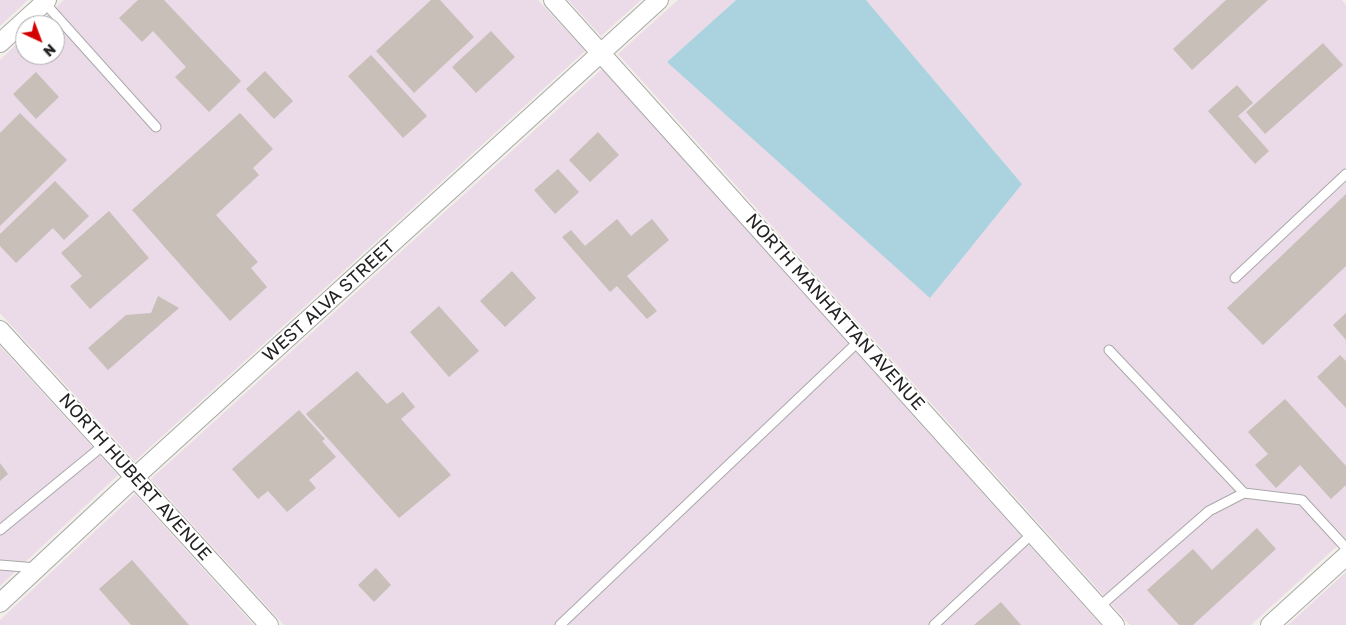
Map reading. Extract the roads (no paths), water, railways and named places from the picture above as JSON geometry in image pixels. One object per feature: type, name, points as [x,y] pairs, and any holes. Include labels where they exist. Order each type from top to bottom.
[{"type":"street","name":"NORTH MANHATTAN AVENUE","points":[[553,0],[602,52],[1115,625]]},
{"type":"street","name":"WEST ALVA STREET","points":[[0,603],[135,477],[659,0]]},
{"type":"street","points":[[0,43],[44,1]]},
{"type":"street","name":"NORTH HUBERT AVENUE","points":[[0,330],[269,625]]},
{"type":"street","points":[[1270,625],[1346,556]]},
{"type":"lane","points":[[44,1],[156,127]]},
{"type":"lane","points":[[1235,278],[1346,174]]},
{"type":"lane","points":[[560,625],[860,340]]},
{"type":"lane","points":[[1109,350],[1244,493]]},
{"type":"lane","points":[[0,530],[105,444]]},
{"type":"lane","points":[[1099,607],[1209,511],[1244,493],[1302,500],[1346,548]]},
{"type":"lane","points":[[934,625],[1033,533]]},
{"type":"lane","points":[[0,565],[38,568]]},
{"type":"water","points":[[736,0],[866,0],[1022,184],[930,298],[667,62]]}]
